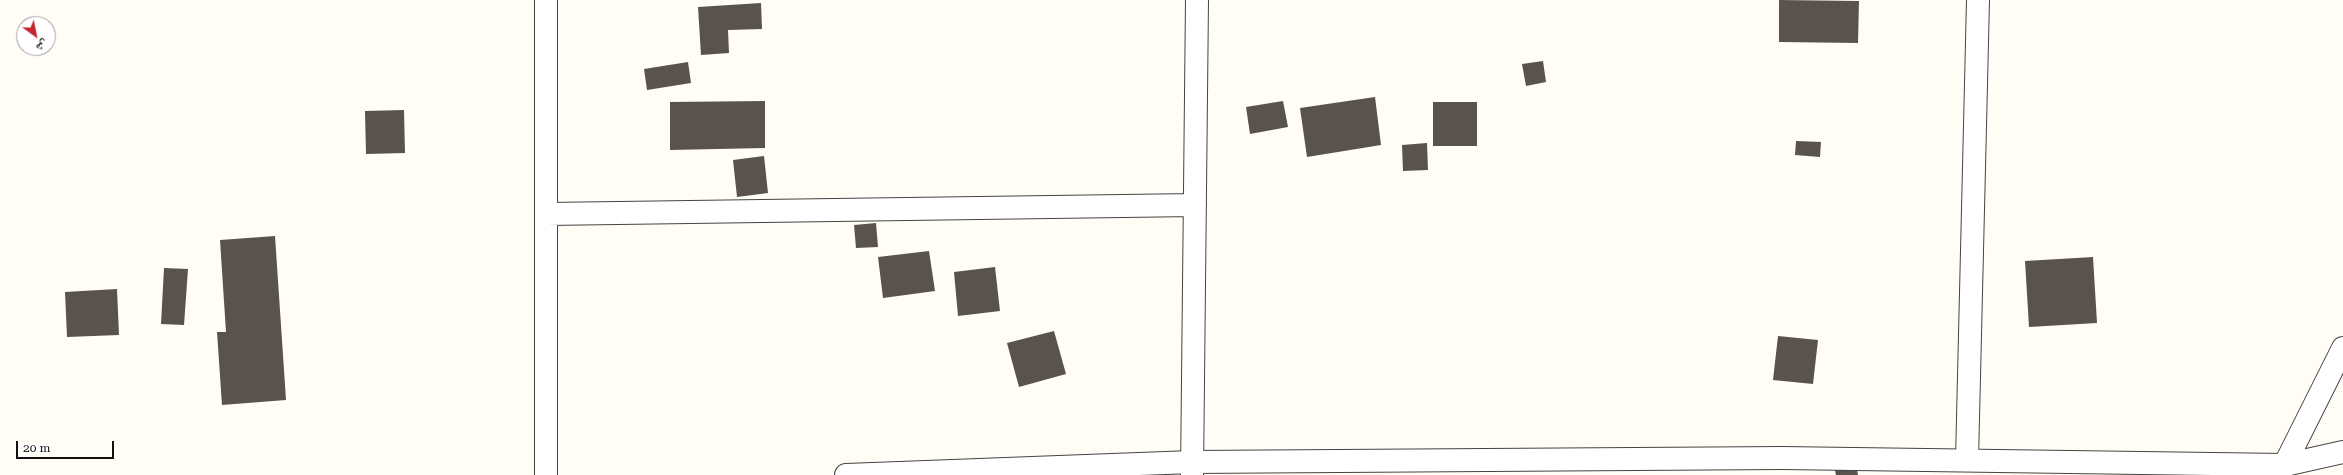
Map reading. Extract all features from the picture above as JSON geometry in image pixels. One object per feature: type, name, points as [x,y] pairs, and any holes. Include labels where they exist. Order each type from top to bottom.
[{"type":"street","points":[[546,0],[546,475]]},
{"type":"street","points":[[1192,469],[1198,0]]},
{"type":"street","points":[[1967,460],[1978,0]]},
{"type":"street","points":[[546,214],[1195,205]]},
{"type":"street","points":[[2282,470],[2343,348]]},
{"type":"street","points":[[846,475],[1782,458],[1967,460],[2282,470],[2343,452]]},
{"type":"building","points":[[1779,0],[1859,1],[1858,43],[1779,42]]},
{"type":"building","points":[[761,3],[762,29],[728,30],[729,53],[701,55],[698,7]]},
{"type":"building","points":[[1543,61],[1546,82],[1526,86],[1522,64]]},
{"type":"building","points":[[688,62],[691,83],[647,90],[644,69]]},
{"type":"building","points":[[1375,97],[1381,145],[1307,157],[1300,108]]},
{"type":"building","points":[[765,101],[765,148],[670,150],[670,102]]},
{"type":"building","points":[[1283,101],[1288,127],[1250,134],[1246,107]]},
{"type":"building","points":[[1433,102],[1477,102],[1477,146],[1433,146]]},
{"type":"building","points":[[404,110],[405,153],[366,154],[365,111]]},
{"type":"building","points":[[1796,141],[1821,142],[1820,157],[1795,155]]},
{"type":"building","points":[[1427,143],[1428,170],[1403,171],[1402,145]]},
{"type":"building","points":[[764,156],[768,193],[737,197],[733,160]]},
{"type":"building","points":[[876,223],[878,247],[856,248],[854,225]]},
{"type":"building","points":[[275,236],[286,400],[222,405],[217,332],[226,332],[220,240]]},
{"type":"building","points":[[929,251],[935,291],[883,298],[878,257]]},
{"type":"building","points":[[2093,257],[2097,323],[2029,327],[2025,261]]},
{"type":"building","points":[[995,267],[1000,311],[958,316],[954,272]]},
{"type":"building","points":[[164,268],[188,269],[184,325],[161,324]]},
{"type":"building","points":[[117,289],[119,335],[67,337],[65,292]]},
{"type":"building","points":[[1054,331],[1066,374],[1019,387],[1007,343]]},
{"type":"building","points":[[1778,336],[1818,340],[1813,384],[1773,380]]},
{"type":"building","points":[[1855,459],[1858,475],[1836,475],[1833,462]]}]
